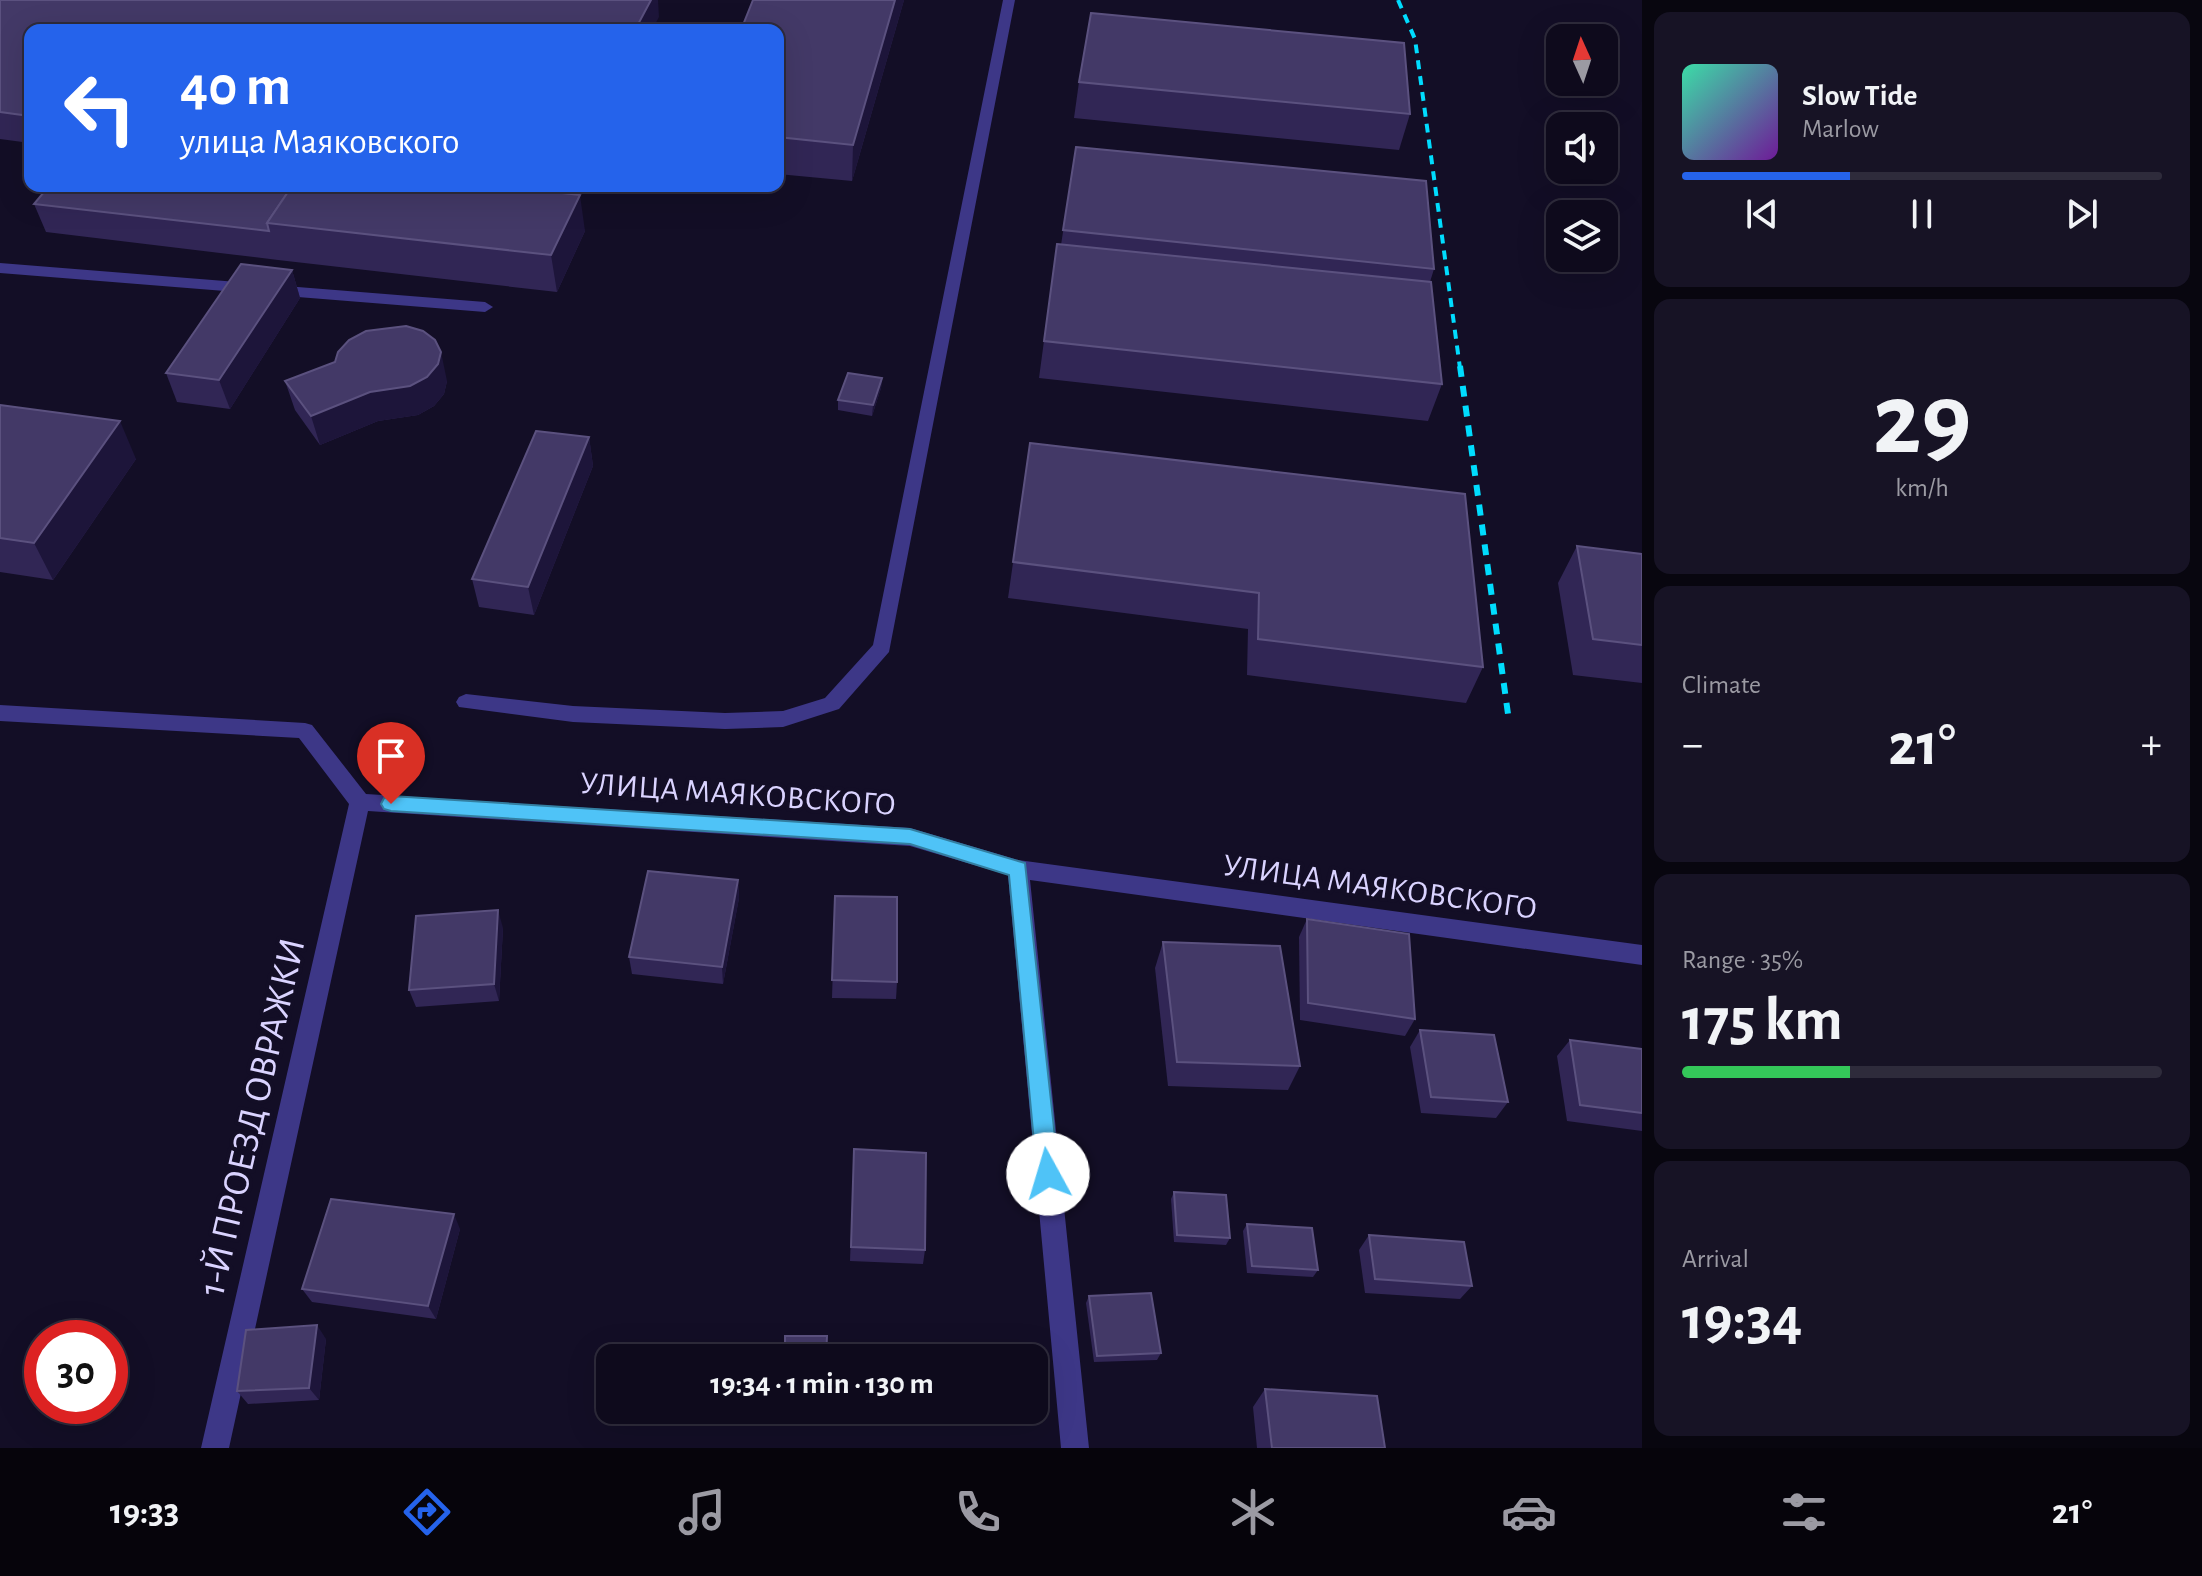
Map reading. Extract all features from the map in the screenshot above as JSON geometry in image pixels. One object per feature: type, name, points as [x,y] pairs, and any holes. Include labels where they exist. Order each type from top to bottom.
[{"type":"street","points":[[466,702],[573,714],[725,721],[783,719],[832,704],[882,647],[1009,0]]},
{"type":"street","points":[[0,268],[485,307]]},
{"type":"street","points":[[0,713],[305,731],[360,802]]},
{"type":"street","name":"УЛИЦА МАЯКОВСКОГО","points":[[360,802],[910,837],[1018,869],[1642,955]]},
{"type":"street","name":"1-Й ПРОЕЗД ОВРАЖКИ","points":[[215,1448],[360,802]]},
{"type":"street","points":[[1018,869],[1075,1448]]},
{"type":"building","points":[[0,0],[651,0],[638,24],[24,24],[24,115],[0,112]]},
{"type":"building","points":[[753,0],[895,0],[853,145],[784,138],[784,24],[743,24]]},
{"type":"building","points":[[1091,13],[1404,43],[1410,114],[1079,82]]},
{"type":"building","points":[[1076,147],[1426,181],[1434,269],[1063,230]]},
{"type":"building","points":[[44,192],[288,192],[267,223],[269,231],[34,204]]},
{"type":"building","points":[[288,192],[553,192],[580,195],[551,255],[267,223]]},
{"type":"building","points":[[1057,244],[1431,282],[1442,384],[1044,341]]},
{"type":"building","points":[[241,264],[292,270],[219,380],[166,373]]},
{"type":"building","points":[[406,326],[423,331],[435,340],[441,352],[438,364],[427,377],[410,386],[370,392],[311,416],[285,381],[335,362],[338,352],[349,340],[366,331]]},
{"type":"building","points":[[848,373],[882,378],[873,405],[838,400]]},
{"type":"building","points":[[0,405],[120,421],[34,543],[0,538]]},
{"type":"building","points":[[536,431],[589,437],[528,587],[472,579]]},
{"type":"building","points":[[1030,443],[1465,494],[1483,667],[1258,639],[1259,593],[1013,562]]},
{"type":"building","points":[[1577,546],[1642,554],[1642,645],[1593,639]]},
{"type":"building","points":[[648,871],[738,880],[722,967],[629,957]]},
{"type":"building","points":[[835,896],[897,897],[897,982],[832,980]]},
{"type":"building","points":[[498,910],[494,984],[409,990],[416,916]]},
{"type":"building","points":[[1307,919],[1409,934],[1415,1019],[1308,1003]]},
{"type":"building","points":[[1163,942],[1280,946],[1300,1066],[1177,1062]]},
{"type":"building","points":[[1420,1030],[1494,1035],[1508,1102],[1431,1097]]},
{"type":"building","points":[[1570,1040],[1642,1049],[1642,1113],[1580,1105]]},
{"type":"building","points":[[854,1149],[926,1153],[925,1250],[851,1247]]},
{"type":"building","points":[[1174,1192],[1226,1195],[1230,1238],[1177,1235]]},
{"type":"building","points":[[331,1199],[454,1214],[428,1306],[302,1289]]},
{"type":"building","points":[[1247,1224],[1312,1228],[1318,1270],[1252,1266]]},
{"type":"building","points":[[1369,1235],[1464,1242],[1472,1286],[1375,1279]]},
{"type":"building","points":[[1151,1293],[1161,1353],[1097,1356],[1089,1296]]},
{"type":"building","points":[[317,1325],[309,1388],[237,1391],[246,1330]]},
{"type":"building","points":[[785,1336],[827,1336],[827,1344],[785,1344]]},
{"type":"building","points":[[1265,1389],[1377,1396],[1385,1448],[1272,1448]]},
{"type":"railway","points":[[1398,0],[1415,39],[1460,368]]},
{"type":"railway","points":[[1460,366],[1508,714]]},
{"type":"route","points":[[391,804],[910,837],[1018,869],[1048,1174]]}]
